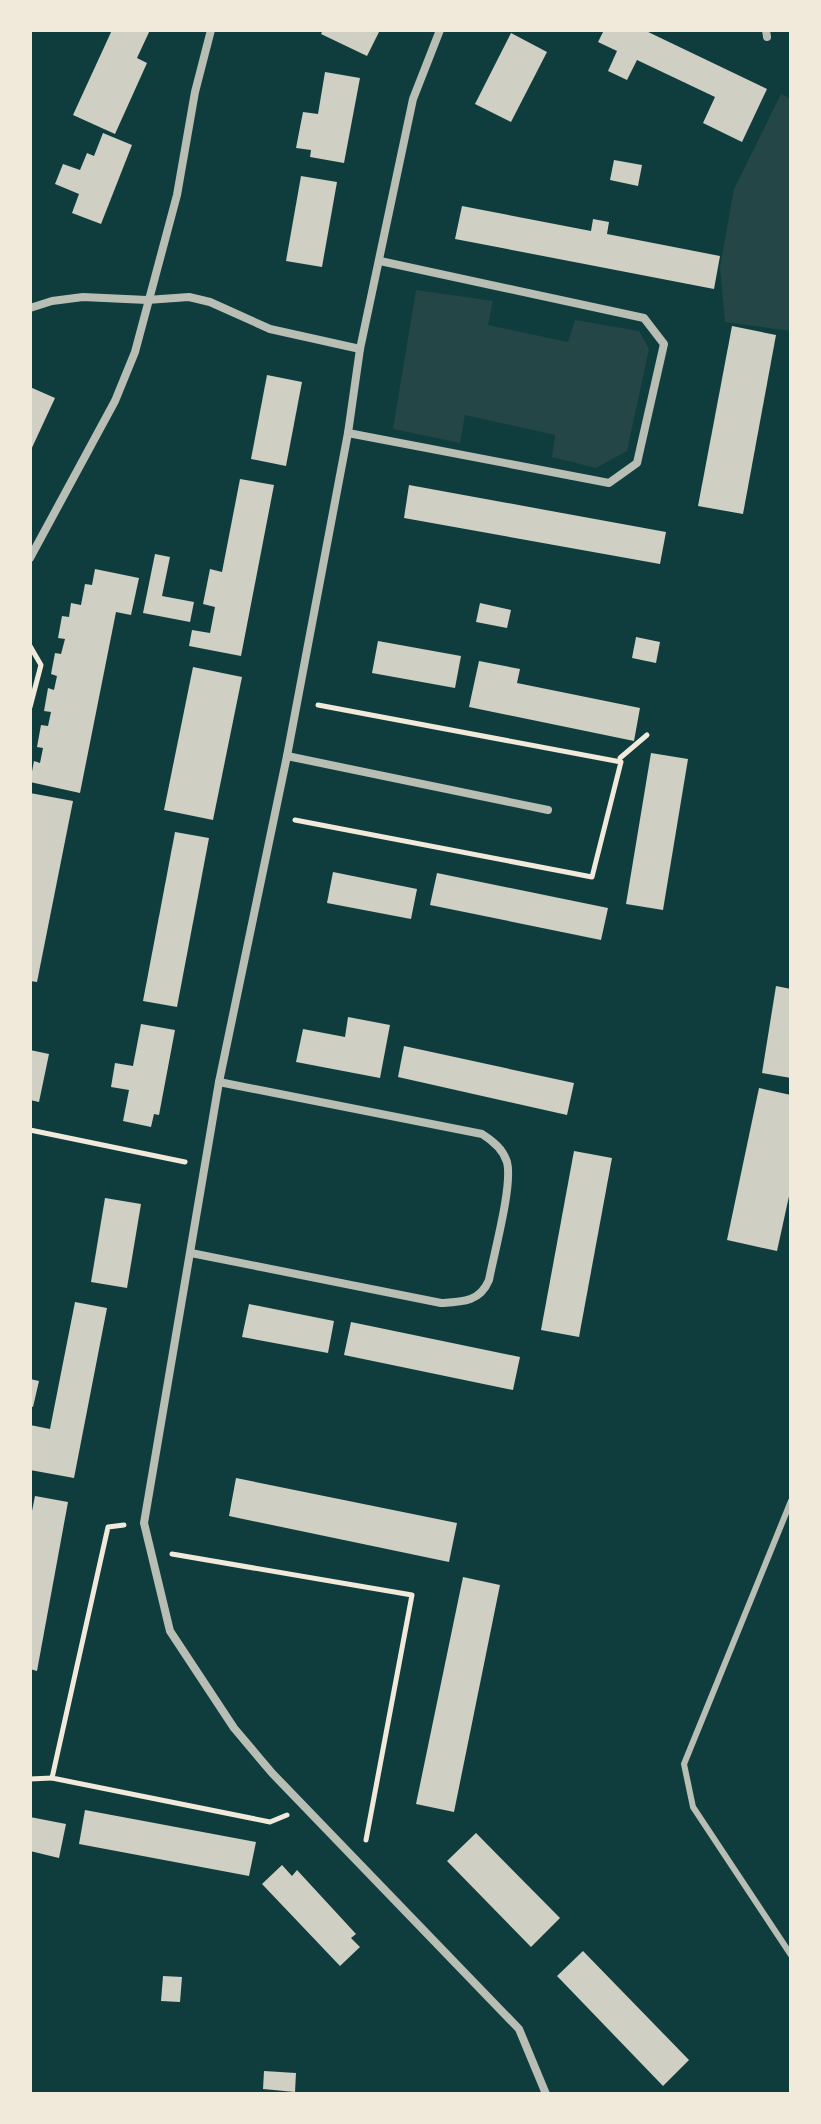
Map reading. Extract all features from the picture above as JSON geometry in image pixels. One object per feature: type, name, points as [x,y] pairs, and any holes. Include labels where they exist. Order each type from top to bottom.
[{"type":"street","points":[[30,558],[115,401],[135,352],[177,195],[195,92],[211,30]]},
{"type":"street","points":[[440,30],[413,99],[360,349],[348,433],[287,756],[219,1082],[144,1523],[170,1631],[234,1728],[519,2029],[546,2094]]},
{"type":"street","points":[[348,433],[609,483],[637,463],[664,344],[644,318],[380,261]]},
{"type":"street","points":[[30,308],[83,297],[147,300],[189,297],[210,302],[270,329],[360,349]]},
{"type":"street","points":[[287,756],[548,810]]},
{"type":"street","points":[[191,1253],[441,1303],[470,1301],[485,1289],[489,1280],[508,1179],[503,1154],[496,1143],[482,1134],[219,1082]]},
{"type":"lane","points":[[791,1501],[684,1764],[693,1807],[791,1955]]},
{"type":"path","points":[[30,646],[41,665],[30,707]]},
{"type":"path","points":[[620,758],[647,735]]},
{"type":"path","points":[[30,1130],[206,1166]]},
{"type":"path","points":[[52,1778],[108,1527],[144,1523]]},
{"type":"path","points":[[151,1550],[412,1595],[361,1865]]},
{"type":"path","points":[[30,1779],[52,1778],[270,1822],[306,1807]]},
{"type":"shaded area","points":[[781,94],[791,99],[791,331],[725,322],[720,267],[734,189]]},
{"type":"shaded area","points":[[416,290],[493,301],[488,325],[568,342],[575,320],[639,331],[649,349],[627,451],[596,468],[552,457],[555,435],[465,415],[460,443],[393,429]]},
{"type":"building","points":[[112,30],[150,30],[137,58],[147,63],[115,134],[73,115]]},
{"type":"building","points":[[323,30],[380,30],[367,56],[321,34]]},
{"type":"building","points":[[604,30],[644,30],[767,89],[742,142],[703,123],[715,97],[637,60],[627,80],[608,71],[617,51],[598,42]]},
{"type":"building","points":[[511,33],[547,52],[511,122],[475,104]]},
{"type":"building","points":[[325,72],[360,78],[344,163],[310,157],[311,150],[296,148],[303,112],[318,114]]},
{"type":"building","points":[[103,133],[132,145],[101,224],[72,213],[79,194],[55,184],[63,164],[80,170],[87,153],[94,156]]},
{"type":"building","points":[[614,160],[642,165],[638,186],[610,180]]},
{"type":"building","points":[[301,176],[337,182],[322,267],[286,261]]},
{"type":"building","points":[[462,206],[591,231],[593,219],[609,222],[607,234],[720,256],[714,289],[455,239]]},
{"type":"building","points":[[732,326],[776,335],[743,514],[698,506]]},
{"type":"building","points":[[267,375],[302,382],[286,466],[251,459]]},
{"type":"building","points":[[30,387],[55,398],[30,452]]},
{"type":"building","points":[[240,479],[274,485],[241,656],[189,646],[192,630],[210,633],[215,607],[203,604],[210,569],[222,572]]},
{"type":"building","points":[[409,485],[666,532],[660,564],[404,518]]},
{"type":"building","points":[[155,554],[170,557],[162,596],[194,602],[190,622],[143,613]]},
{"type":"building","points":[[95,569],[139,578],[131,615],[116,612],[80,793],[30,782],[34,761],[40,763],[43,748],[37,747],[41,725],[48,726],[51,712],[44,711],[48,688],[54,690],[57,676],[51,674],[55,653],[61,654],[65,639],[58,638],[62,616],[69,617],[71,603],[81,605],[85,584],[92,585]]},
{"type":"building","points":[[480,603],[511,610],[507,628],[476,622]]},
{"type":"building","points":[[636,637],[660,642],[656,663],[632,658]]},
{"type":"building","points":[[378,641],[461,656],[455,688],[372,673]]},
{"type":"building","points":[[479,661],[520,669],[517,683],[640,708],[634,741],[469,707]]},
{"type":"building","points":[[193,667],[242,677],[213,820],[164,810]]},
{"type":"building","points":[[651,753],[688,759],[663,910],[626,904]]},
{"type":"building","points":[[30,793],[73,801],[37,982],[30,981]]},
{"type":"building","points":[[175,832],[209,838],[177,1007],[143,1001]]},
{"type":"building","points":[[333,872],[417,889],[411,919],[327,903]]},
{"type":"building","points":[[437,873],[608,908],[601,940],[430,905]]},
{"type":"building","points":[[776,986],[791,989],[791,1078],[762,1073]]},
{"type":"building","points":[[348,1017],[390,1025],[380,1078],[296,1062],[303,1029],[345,1037]]},
{"type":"building","points":[[141,1024],[175,1030],[159,1115],[154,1114],[151,1127],[123,1121],[129,1090],[111,1087],[115,1063],[133,1066]]},
{"type":"building","points":[[404,1046],[574,1083],[567,1115],[398,1077]]},
{"type":"building","points":[[30,1050],[49,1054],[39,1102],[30,1100]]},
{"type":"building","points":[[759,1088],[791,1095],[791,1187],[777,1251],[727,1240]]},
{"type":"building","points":[[574,1151],[612,1158],[579,1337],[541,1330]]},
{"type":"building","points":[[105,1198],[141,1204],[127,1288],[91,1282]]},
{"type":"building","points":[[75,1302],[107,1308],[74,1478],[30,1470],[30,1425],[50,1429]]},
{"type":"building","points":[[249,1304],[334,1321],[328,1353],[242,1337]]},
{"type":"building","points":[[351,1322],[520,1357],[513,1390],[344,1355]]},
{"type":"building","points":[[30,1379],[39,1381],[33,1407],[30,1406]]},
{"type":"building","points":[[236,1478],[457,1523],[449,1562],[229,1516]]},
{"type":"building","points":[[35,1496],[68,1502],[37,1671],[30,1669],[30,1521]]},
{"type":"building","points":[[463,1577],[500,1585],[454,1812],[416,1804]]},
{"type":"building","points":[[85,1810],[256,1842],[249,1876],[79,1844]]},
{"type":"building","points":[[30,1817],[66,1824],[59,1858],[30,1851]]},
{"type":"building","points":[[476,1833],[560,1918],[531,1947],[447,1861]]},
{"type":"building","points":[[282,1865],[292,1876],[297,1870],[356,1934],[351,1938],[360,1947],[340,1966],[262,1884]]},
{"type":"building","points":[[583,1951],[689,2060],[663,2086],[557,1976]]},
{"type":"building","points":[[163,1976],[182,1977],[180,2002],[161,2001]]},
{"type":"building","points":[[264,2071],[296,2073],[295,2092],[263,2089]]}]
